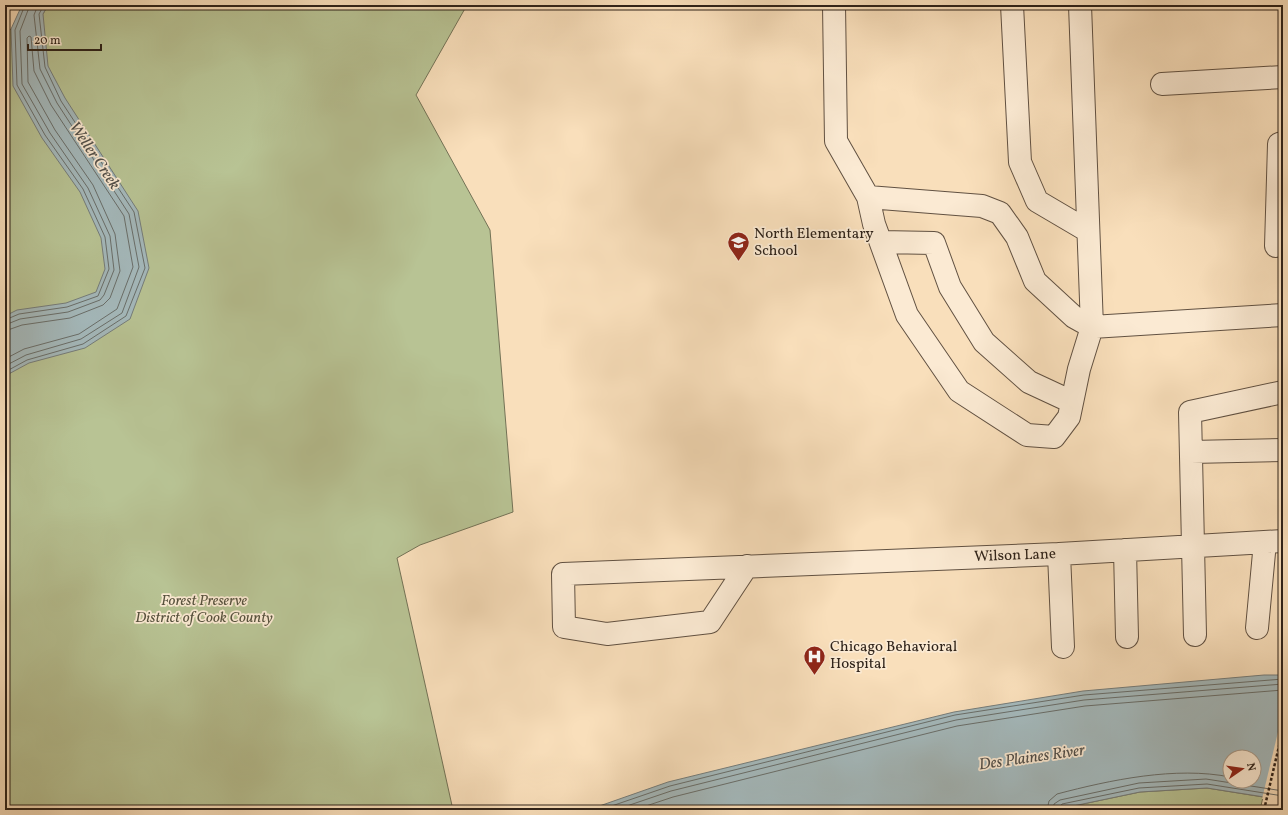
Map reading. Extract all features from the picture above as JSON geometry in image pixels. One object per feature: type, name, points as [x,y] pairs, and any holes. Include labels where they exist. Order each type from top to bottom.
[{"type":"street","points":[[834,5],[836,141],[868,197],[881,242],[907,314],[959,391],[1027,435],[1054,437],[1069,417],[1079,369],[1092,327],[1080,5]]},
{"type":"street","points":[[1012,5],[1020,162],[1037,201],[1088,232]]},
{"type":"street","points":[[1162,84],[1283,77]]},
{"type":"street","points":[[1276,246],[1280,144],[1283,143]]},
{"type":"street","points":[[868,197],[982,206],[1000,213],[1017,236],[1034,280],[1074,317],[1092,327],[1283,315]]},
{"type":"street","points":[[881,242],[934,243],[950,287],[984,342],[1029,382],[1072,402]]},
{"type":"street","points":[[1195,635],[1195,546],[1190,412],[1283,392]]},
{"type":"street","points":[[1192,452],[1283,450]]},
{"type":"street","points":[[1257,628],[1274,541]]},
{"type":"street","name":"Wilson Lane","points":[[747,566],[710,622],[607,634],[564,627],[563,574],[747,566],[1058,554],[1274,541]]},
{"type":"street","points":[[1125,550],[1127,637]]},
{"type":"street","points":[[1058,554],[1063,647]]},
{"type":"path","points":[[1264,810],[1283,729]]},
{"type":"green space","name":"Forest Preserve District of Cook County","points":[[48,5],[467,5],[416,95],[490,230],[513,512],[420,545],[397,558],[453,810],[5,810],[5,32],[43,14]]},
{"type":"green space","points":[[1207,788],[1263,797],[1260,810],[1054,810],[1140,792]]},
{"type":"water","name":"Weller Creek","points":[[22,5],[48,5],[43,14],[48,66],[65,98],[138,211],[149,268],[130,319],[85,348],[29,363],[5,376],[5,316],[17,310],[66,303],[96,292],[105,269],[101,238],[80,192],[42,138],[13,86],[11,29]]},
{"type":"water","name":"Des Plaines River","points":[[1264,675],[1283,675],[1283,800],[1207,788],[1140,792],[1054,810],[588,810],[668,782],[954,712],[1083,691]]},
{"type":"pier","points":[[1283,711],[1283,802],[1262,799]]},
{"type":"place","name":"North Elementary School","points":[[738,262]]},
{"type":"place","name":"Chicago Behavioral Hospital","points":[[815,676]]}]
